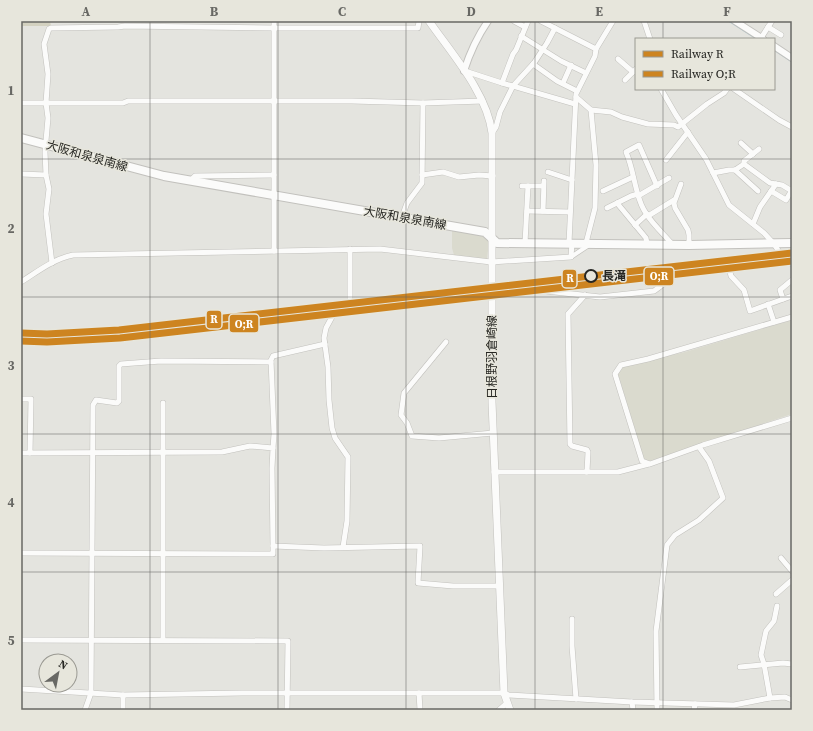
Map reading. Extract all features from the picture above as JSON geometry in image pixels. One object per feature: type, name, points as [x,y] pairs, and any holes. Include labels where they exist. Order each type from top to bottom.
[{"type":"main road","name":"日根野羽倉崎線","points":[[429,21],[483,101],[492,126],[493,176],[491,262],[494,472],[504,693],[508,707]]},
{"type":"main road","name":"大阪和泉泉南線","points":[[21,138],[133,169],[190,182],[274,195],[485,232],[497,243],[689,245],[792,243]]},
{"type":"street","points":[[274,21],[274,251]]},
{"type":"street","points":[[52,263],[46,214],[49,189],[46,175],[48,118],[46,103],[48,74],[44,44],[49,29],[123,24],[274,28],[418,28],[419,21]]},
{"type":"street","points":[[488,21],[472,47],[464,71],[575,104]]},
{"type":"street","points":[[514,21],[525,27]]},
{"type":"street","points":[[502,83],[510,60],[528,21]]},
{"type":"street","points":[[541,21],[549,22],[555,28],[596,49]]},
{"type":"street","points":[[571,257],[570,212],[576,94],[595,56],[596,49],[613,21]]},
{"type":"street","points":[[644,21],[650,38]]},
{"type":"street","points":[[735,21],[761,38],[772,21]]},
{"type":"street","points":[[768,27],[781,35]]},
{"type":"street","points":[[492,134],[496,127],[500,112],[513,86],[533,64],[543,50],[555,28]]},
{"type":"street","points":[[521,36],[561,61],[586,73]]},
{"type":"street","points":[[775,47],[792,58]]},
{"type":"street","points":[[618,59],[634,70],[625,80]]},
{"type":"street","points":[[21,282],[52,263],[72,255],[380,249],[491,262],[571,257],[589,243],[595,208],[596,165],[591,110],[563,83],[557,81],[533,64]]},
{"type":"street","points":[[563,83],[571,65]]},
{"type":"street","points":[[662,90],[706,159],[729,205],[764,233],[774,244],[783,258],[792,264]]},
{"type":"street","points":[[591,110],[611,112],[622,117],[648,124],[674,125],[678,127],[707,104],[724,94],[726,90]]},
{"type":"street","points":[[735,90],[779,120],[792,127]]},
{"type":"street","points":[[21,103],[128,101],[352,101],[423,103],[483,101]]},
{"type":"street","points":[[402,217],[407,203],[422,183],[423,103]]},
{"type":"street","points":[[666,160],[688,132]]},
{"type":"street","points":[[741,143],[753,154]]},
{"type":"street","points":[[657,186],[639,145],[626,152],[631,165],[640,202],[648,215],[672,244]]},
{"type":"street","points":[[713,173],[735,170],[744,164],[744,161],[759,149]]},
{"type":"street","points":[[744,164],[770,182],[792,190],[786,200],[771,191]]},
{"type":"street","points":[[735,170],[758,190]]},
{"type":"street","points":[[422,175],[442,172],[459,177],[493,176]]},
{"type":"street","points":[[548,172],[572,180]]},
{"type":"street","points":[[21,174],[46,175]]},
{"type":"street","points":[[190,182],[195,176],[274,175]]},
{"type":"street","points":[[604,191],[633,177]]},
{"type":"street","points":[[607,208],[657,186],[670,178]]},
{"type":"street","points":[[522,186],[543,184],[543,211]]},
{"type":"street","points":[[680,184],[674,200],[675,208],[688,230],[689,245]]},
{"type":"street","points":[[752,224],[760,207],[776,184]]},
{"type":"street","points":[[525,243],[528,186]]},
{"type":"street","points":[[635,225],[648,215],[674,200]]},
{"type":"street","points":[[617,203],[646,238],[647,244]]},
{"type":"street","points":[[527,211],[570,212]]},
{"type":"street","points":[[344,547],[347,521],[348,458],[332,428],[328,367],[324,338],[326,328],[332,317],[335,314],[346,311],[350,303],[350,249]]},
{"type":"street","points":[[492,292],[537,290],[600,297],[654,291],[680,272],[728,264],[783,258]]},
{"type":"street","points":[[728,264],[731,276],[744,290],[750,311],[792,296]]},
{"type":"street","points":[[783,299],[780,290],[792,280]]},
{"type":"street","points":[[585,295],[568,314],[571,416],[570,444],[572,446],[587,450],[587,472]]},
{"type":"street","points":[[768,304],[774,322]]},
{"type":"street","points":[[650,464],[642,461],[615,374],[621,365],[648,359],[792,317]]},
{"type":"street","points":[[446,342],[404,393],[401,415],[407,423],[412,436],[440,438],[493,433]]},
{"type":"street","points":[[21,553],[273,554],[272,468],[274,434],[271,362],[273,356],[325,344]]},
{"type":"street","points":[[85,710],[91,693],[93,405],[96,400],[117,403],[119,401],[119,366],[121,364],[161,361],[271,362]]},
{"type":"street","points":[[21,399],[31,399],[30,453]]},
{"type":"street","points":[[163,403],[163,640]]},
{"type":"street","points":[[494,472],[624,471],[650,464],[699,446],[792,418]]},
{"type":"street","points":[[21,453],[222,452],[250,446],[273,448]]},
{"type":"street","points":[[657,710],[656,631],[667,545],[675,535],[699,520],[723,498],[709,461],[699,446]]},
{"type":"street","points":[[273,546],[420,546],[418,583],[452,586],[499,586]]},
{"type":"street","points":[[781,558],[792,571]]},
{"type":"street","points":[[776,594],[792,580]]},
{"type":"street","points":[[770,698],[761,655],[766,631],[774,621],[777,606]]},
{"type":"street","points":[[572,619],[572,646],[576,699]]},
{"type":"street","points":[[21,640],[288,641],[287,710]]},
{"type":"street","points":[[740,667],[764,664],[792,664]]},
{"type":"street","points":[[21,689],[123,695],[504,693],[509,695],[576,699],[742,707],[770,698],[785,697],[792,700]]},
{"type":"street","points":[[419,693],[420,710]]},
{"type":"street","points":[[123,695],[123,710]]},
{"type":"street","points":[[632,702],[633,710]]},
{"type":"street","points":[[694,704],[694,710]]},
{"type":"street","points":[[499,710],[508,707]]},
{"type":"shaded area","points":[[21,21],[50,21],[51,26],[21,26]]},
{"type":"shaded area","points":[[452,230],[483,235],[489,242],[487,259],[454,255],[452,248]]},
{"type":"shaded area","points":[[792,320],[792,414],[650,461],[644,459],[618,374],[622,367],[685,352]]},
{"type":"waterway","points":[[729,21],[755,38]]},
{"type":"waterway","points":[[775,51],[792,62]]},
{"type":"rail line","name":"R","points":[[21,333],[47,334],[119,330],[792,253]]},
{"type":"rail line","name":"O;R","points":[[21,341],[47,342],[120,338],[792,261]]},
{"type":"place","name":"長滝","points":[[591,276]]}]
